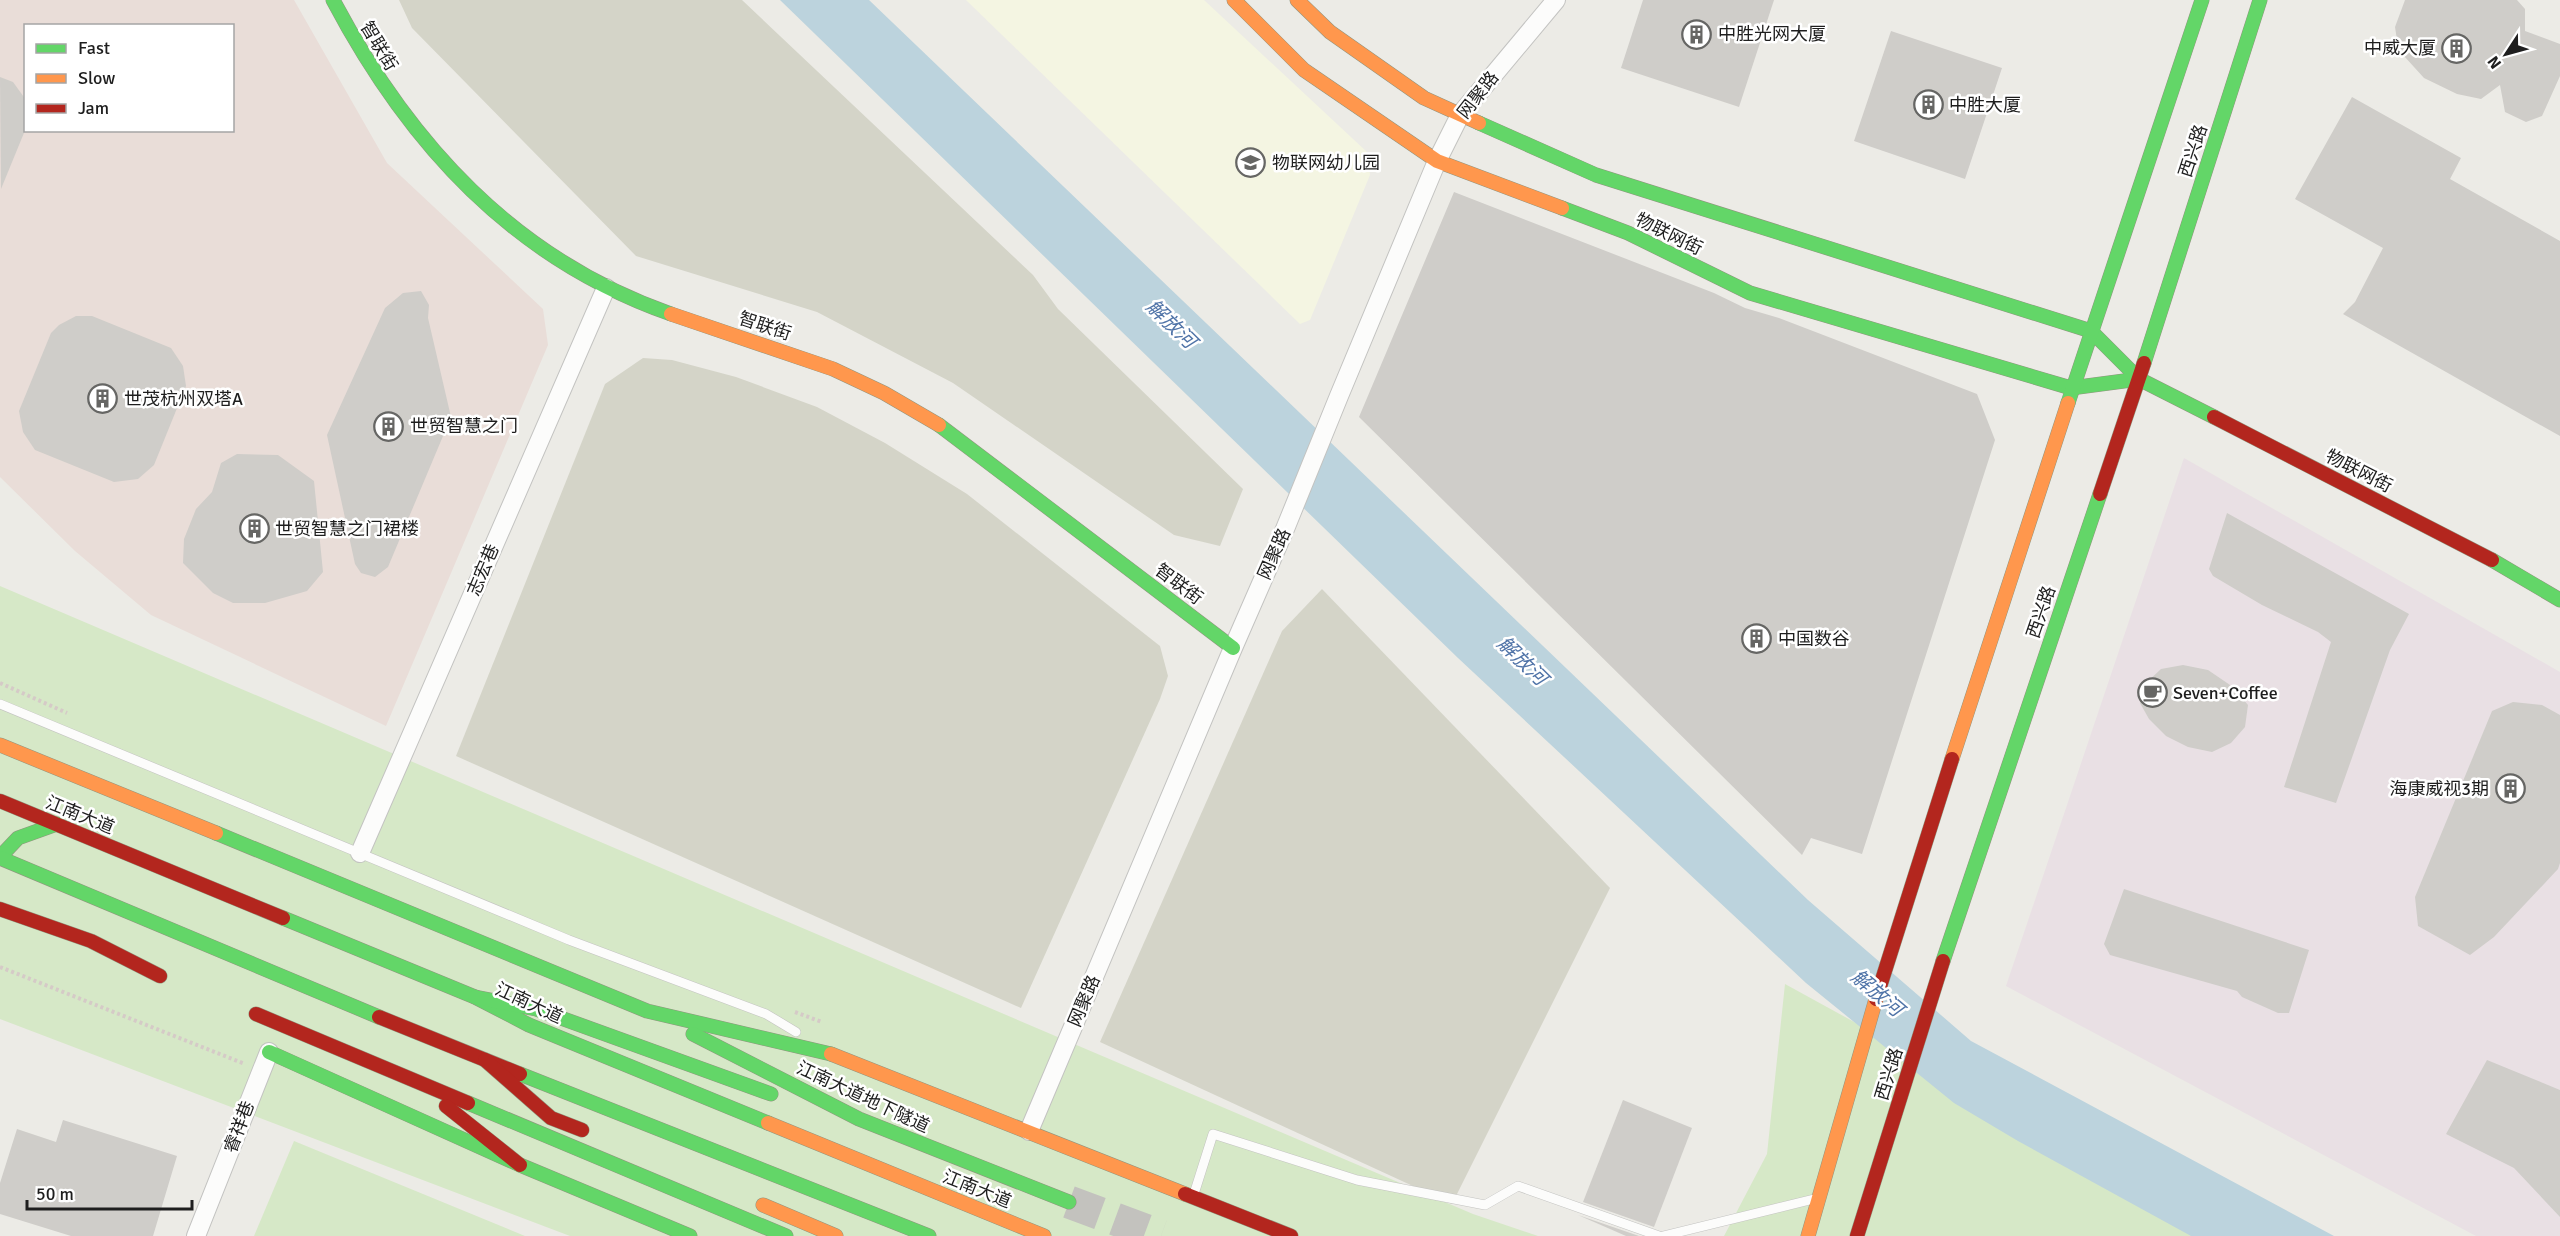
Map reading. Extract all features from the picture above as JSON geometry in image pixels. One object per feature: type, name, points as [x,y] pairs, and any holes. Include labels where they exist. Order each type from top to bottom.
[{"type":"main road","name":"智联街","points":[[333,0],[361,54],[420,140],[454,176],[509,225],[606,288],[699,323],[816,362],[903,403],[949,431],[1233,648]]},
{"type":"main road","name":"物联网街","points":[[1234,0],[1304,70],[1437,161],[1628,233],[1750,293],[2072,388],[2139,379]]},
{"type":"main road","name":"物联网街","points":[[1297,0],[1330,32],[1424,98],[1596,175],[2091,331],[2139,379],[2481,555],[2560,600]]},
{"type":"main road","name":"西兴路","points":[[1808,1236],[1862,1043],[2072,388],[2202,0]]},
{"type":"main road","name":"西兴路","points":[[1857,1236],[1932,993],[2139,379],[2260,0]]},
{"type":"main road","points":[[0,745],[647,1011],[831,1054],[1291,1236]]},
{"type":"main road","name":"江南大道","points":[[0,801],[475,997],[529,1025],[1044,1236]]},
{"type":"main road","points":[[57,824],[20,835],[7,846],[0,858],[484,1060],[929,1236]]},
{"type":"main road","points":[[0,909],[91,941],[160,976]]},
{"type":"main road","points":[[475,997],[536,1009],[788,1100],[859,1119]]},
{"type":"main road","name":"江南大道地下隧道","points":[[647,1011],[859,1119],[1069,1202]]},
{"type":"main road","points":[[256,1014],[786,1236]]},
{"type":"main road","points":[[269,1052],[520,1165],[690,1236]]},
{"type":"main road","points":[[484,1060],[551,1118],[595,1136]]},
{"type":"main road","points":[[414,1081],[520,1165]]},
{"type":"main road","points":[[748,1200],[836,1236]]},
{"type":"street","name":"网聚路","points":[[1029,1131],[1285,529],[1437,161],[1460,115],[1556,0]]},
{"type":"street","name":"志宏巷","points":[[360,853],[606,288]]},
{"type":"street","name":"睿祥巷","points":[[196,1236],[269,1052]]},
{"type":"lane","points":[[0,704],[569,940],[766,1014],[831,1054]]},
{"type":"lane","points":[[1193,1196],[1213,1134],[1357,1180],[1485,1204],[1518,1186],[1661,1236],[1820,1198]]},
{"type":"shaded area","name":"世贸智慧之门","points":[[0,0],[294,0],[387,163],[543,309],[548,345],[386,726],[151,615],[75,551],[0,477]]},
{"type":"shaded area","points":[[399,0],[742,0],[1033,275],[1058,309],[1243,489],[1220,546],[1174,535],[953,383],[817,312],[636,256],[412,28]]},
{"type":"shaded area","name":"物联网幼儿园","points":[[966,0],[1204,0],[1367,152],[1370,175],[1310,320],[1300,324]]},
{"type":"shaded area","points":[[643,358],[672,360],[736,377],[817,407],[885,443],[967,494],[1160,646],[1168,676],[1160,699],[1021,1008],[456,756],[605,384]]},
{"type":"shaded area","points":[[2184,458],[2560,672],[2560,1236],[2476,1236],[2006,986]]},
{"type":"shaded area","points":[[1322,589],[1610,888],[1452,1204],[1100,1042],[1282,631]]},
{"type":"green space","points":[[0,586],[1473,1214],[1538,1236],[570,1236],[0,1019]]},
{"type":"green space","points":[[1785,984],[2244,1236],[1724,1236],[1767,1154]]},
{"type":"green space","points":[[294,1141],[525,1236],[254,1236]]},
{"type":"water","name":"解放河","points":[[780,0],[869,0],[1808,900],[1971,1041],[2334,1236],[2191,1236],[2018,1141],[1954,1103],[1806,983],[1458,658]]},
{"type":"building","name":"中胜光网大厦","points":[[1643,0],[1774,0],[1739,107],[1621,68]]},
{"type":"building","name":"中威大厦","points":[[2405,0],[2517,0],[2525,9],[2525,31],[2560,44],[2560,76],[2542,116],[2526,122],[2505,112],[2500,85],[2481,99],[2457,94],[2424,78],[2404,56],[2397,40],[2395,27]]},
{"type":"building","name":"中胜大厦","points":[[1891,31],[2002,68],[1965,179],[1854,141]]},
{"type":"building","points":[[0,77],[13,82],[24,97],[24,132],[1,189]]},
{"type":"building","points":[[2352,97],[2461,158],[2450,179],[2560,241],[2560,436],[2343,314],[2355,302],[2383,248],[2295,199]]},
{"type":"building","name":"中国数谷","points":[[1454,192],[1714,293],[1745,308],[1779,318],[1977,394],[1995,440],[1862,854],[1811,838],[1802,855],[1359,417]]},
{"type":"building","name":"世贸智慧之门","points":[[421,291],[429,305],[428,318],[451,417],[388,567],[375,577],[361,573],[355,564],[327,435],[385,308],[403,293]]},
{"type":"building","name":"世茂杭州双塔A","points":[[76,316],[92,316],[171,348],[183,366],[186,386],[154,465],[138,479],[114,482],[35,450],[23,432],[19,411],[51,333],[59,325]]},
{"type":"building","name":"世贸智慧之门裙楼","points":[[237,454],[278,455],[314,481],[323,572],[307,591],[265,603],[233,603],[213,593],[183,563],[184,539],[196,509],[212,492],[221,463]]},
{"type":"building","points":[[2227,513],[2409,614],[2390,650],[2336,803],[2284,787],[2331,642],[2318,632],[2262,605],[2213,576],[2209,569]]},
{"type":"building","points":[[2183,665],[2208,670],[2233,687],[2248,705],[2245,727],[2231,743],[2212,752],[2188,747],[2166,736],[2149,719],[2140,703],[2144,685],[2161,669]]},
{"type":"building","name":"海康威视3期","points":[[2513,702],[2542,705],[2560,715],[2560,863],[2558,869],[2494,937],[2470,955],[2418,926],[2415,897],[2492,711]]},
{"type":"building","points":[[2124,889],[2309,950],[2289,1013],[2278,1013],[2242,997],[2237,991],[2110,955],[2104,944]]},
{"type":"building","points":[[2487,1060],[2560,1090],[2560,1217],[2514,1168],[2446,1134]]},
{"type":"building","points":[[1623,1100],[1692,1128],[1654,1227],[1583,1202]]},
{"type":"building","points":[[63,1120],[177,1156],[153,1236],[71,1236],[0,1214],[0,1183],[17,1129],[56,1142]]},
{"type":"building","points":[[1578,1215],[1639,1236],[1626,1236]]},
{"type":"tunnel","points":[[1069,1202],[1161,1236]]},
{"type":"traffic: fast","points":[[333,0],[363,53],[396,102],[432,148],[472,190],[515,228],[563,262],[615,291],[671,314]]},
{"type":"traffic: fast","points":[[2068,403],[2202,0]]},
{"type":"traffic: fast","points":[[2144,363],[2260,0]]},
{"type":"traffic: fast","points":[[1479,123],[1596,175],[2091,331],[2139,379],[2214,417]]},
{"type":"traffic: fast","points":[[1562,208],[1628,233],[1750,293],[2071,388],[2139,379]]},
{"type":"traffic: fast","points":[[939,425],[1233,648]]},
{"type":"traffic: fast","points":[[1943,961],[2100,494]]},
{"type":"traffic: fast","points":[[2492,560],[2560,600]]},
{"type":"traffic: fast","points":[[0,857],[18,838],[57,824]]},
{"type":"traffic: fast","points":[[216,833],[647,1011],[831,1054]]},
{"type":"traffic: fast","points":[[0,858],[379,1017]]},
{"type":"traffic: fast","points":[[283,918],[475,997],[529,1025],[768,1123]]},
{"type":"traffic: fast","points":[[475,997],[536,1009],[771,1094]]},
{"type":"traffic: fast","points":[[693,1034],[859,1119],[1069,1202]]},
{"type":"traffic: fast","points":[[269,1052],[520,1165],[690,1236]]},
{"type":"traffic: fast","points":[[520,1074],[929,1236]]},
{"type":"traffic: fast","points":[[468,1103],[786,1236]]},
{"type":"traffic: slow","points":[[1234,0],[1304,70],[1437,161],[1562,208]]},
{"type":"traffic: slow","points":[[1297,0],[1330,32],[1424,98],[1479,123]]},
{"type":"traffic: slow","points":[[671,314],[833,369],[884,393],[939,425]]},
{"type":"traffic: slow","points":[[1952,759],[2068,403]]},
{"type":"traffic: slow","points":[[0,745],[216,833]]},
{"type":"traffic: slow","points":[[1808,1236],[1876,999]]},
{"type":"traffic: slow","points":[[831,1054],[1185,1194]]},
{"type":"traffic: slow","points":[[768,1123],[1044,1236]]},
{"type":"traffic: slow","points":[[763,1205],[836,1236]]},
{"type":"traffic: jam","points":[[2100,494],[2144,363]]},
{"type":"traffic: jam","points":[[2214,417],[2492,560]]},
{"type":"traffic: jam","points":[[1876,999],[1952,759]]},
{"type":"traffic: jam","points":[[0,801],[283,918]]},
{"type":"traffic: jam","points":[[0,909],[91,941],[160,976]]},
{"type":"traffic: jam","points":[[1857,1236],[1943,961]]},
{"type":"traffic: jam","points":[[256,1014],[468,1103]]},
{"type":"traffic: jam","points":[[379,1017],[520,1074]]},
{"type":"traffic: jam","points":[[485,1060],[551,1118],[582,1130]]},
{"type":"traffic: jam","points":[[446,1106],[520,1165]]},
{"type":"traffic: jam","points":[[1185,1194],[1291,1236]]},
{"type":"place","name":"中胜光网大厦","points":[[1697,34]]},
{"type":"place","name":"中威大厦","points":[[2457,48]]},
{"type":"place","name":"中胜大厦","points":[[1928,105]]},
{"type":"place","name":"物联网幼儿园","points":[[1251,163]]},
{"type":"place","name":"世茂杭州双塔A","points":[[103,399]]},
{"type":"place","name":"世贸智慧之门","points":[[389,426]]},
{"type":"place","name":"世贸智慧之门裙楼","points":[[254,529]]},
{"type":"place","name":"中国数谷","points":[[1757,639]]},
{"type":"place","name":"Seven+Coffee","points":[[2152,693]]},
{"type":"place","name":"海康威视3期","points":[[2510,789]]}]
